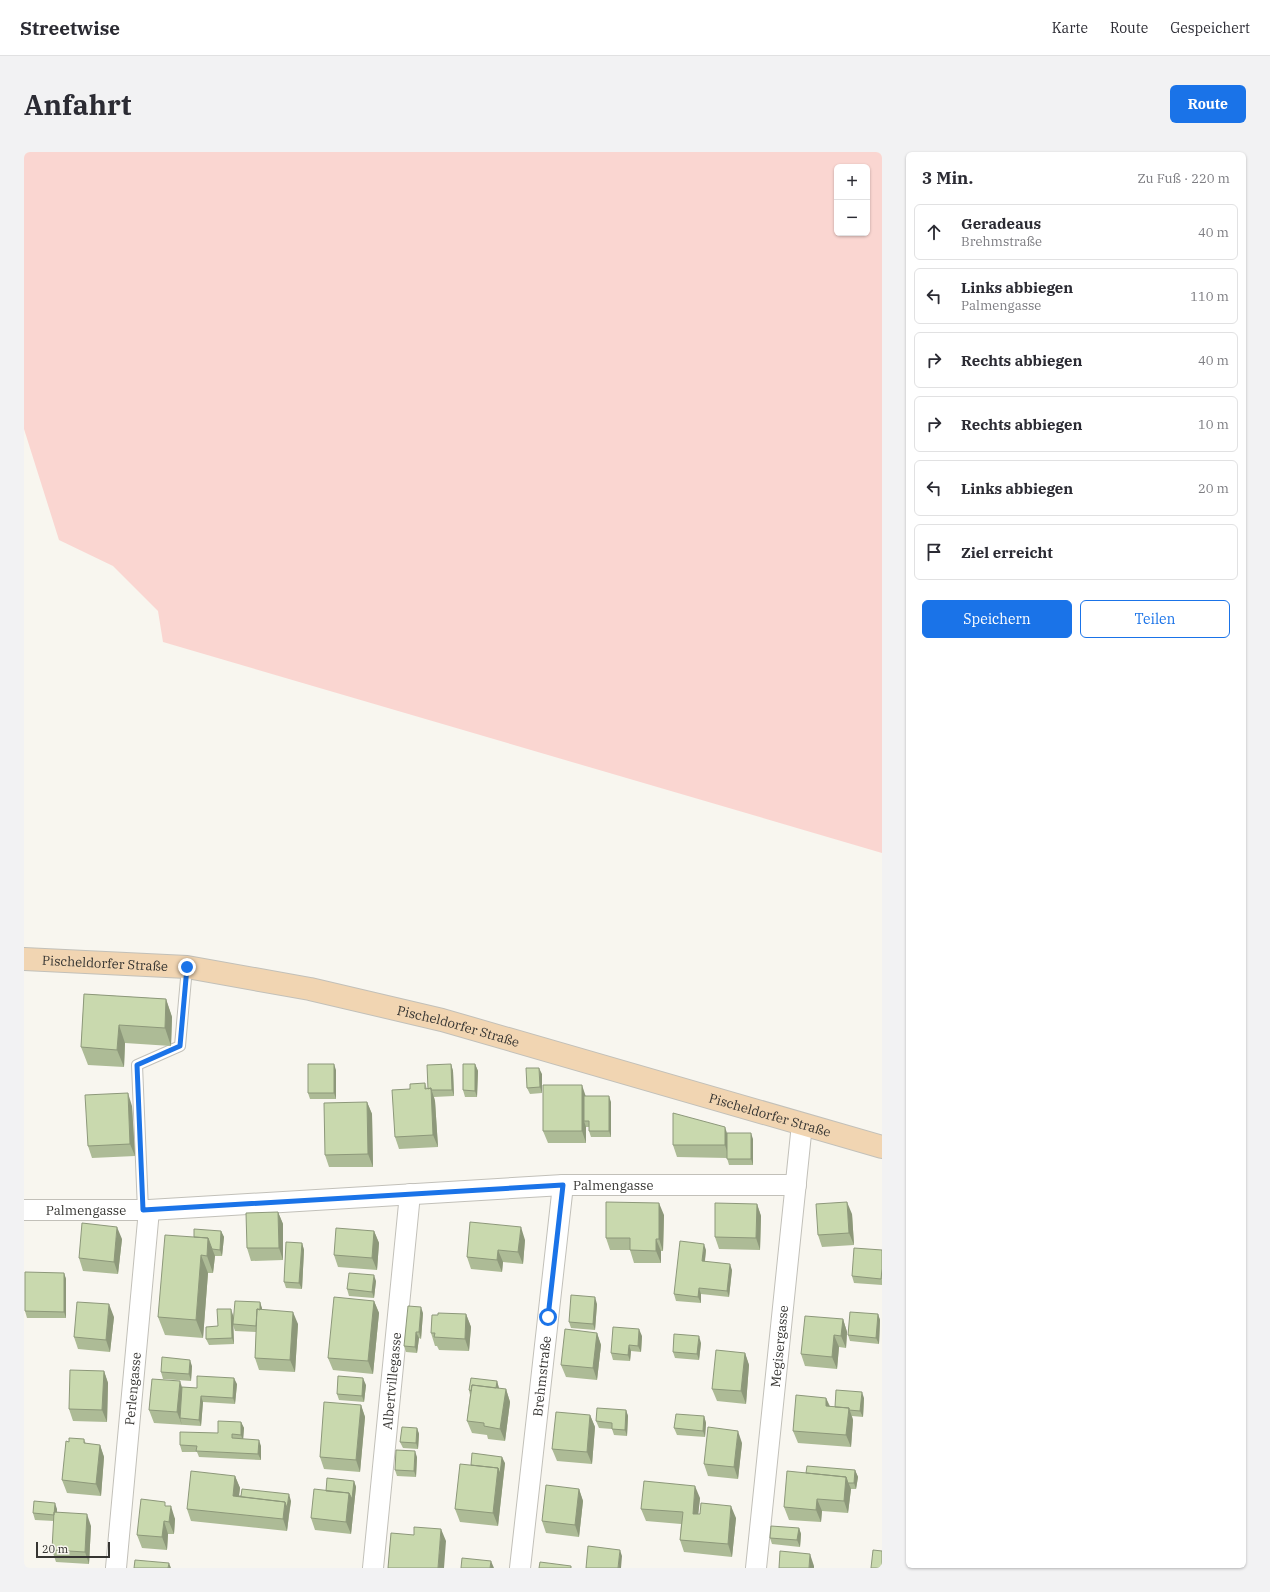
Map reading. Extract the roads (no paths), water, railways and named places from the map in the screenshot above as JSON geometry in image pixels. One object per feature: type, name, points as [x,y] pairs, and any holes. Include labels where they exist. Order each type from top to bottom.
[{"type":"main road","name":"Pischeldorfer Straße","points":[[24,958],[187,967],[310,989],[442,1020],[882,1147]]},
{"type":"street","name":"Megisergasse","points":[[756,1568],[802,1124]]},
{"type":"street","name":"Palmengasse","points":[[24,1210],[146,1210],[563,1185],[796,1185]]},
{"type":"street","name":"Brehmstraße","points":[[520,1568],[563,1185]]},
{"type":"street","name":"Albertvillegasse","points":[[373,1568],[410,1194]]},
{"type":"street","name":"Perlengasse","points":[[116,1568],[146,1210]]},
{"type":"lane","points":[[146,1210],[137,1065],[180,1046],[187,967]]}]
